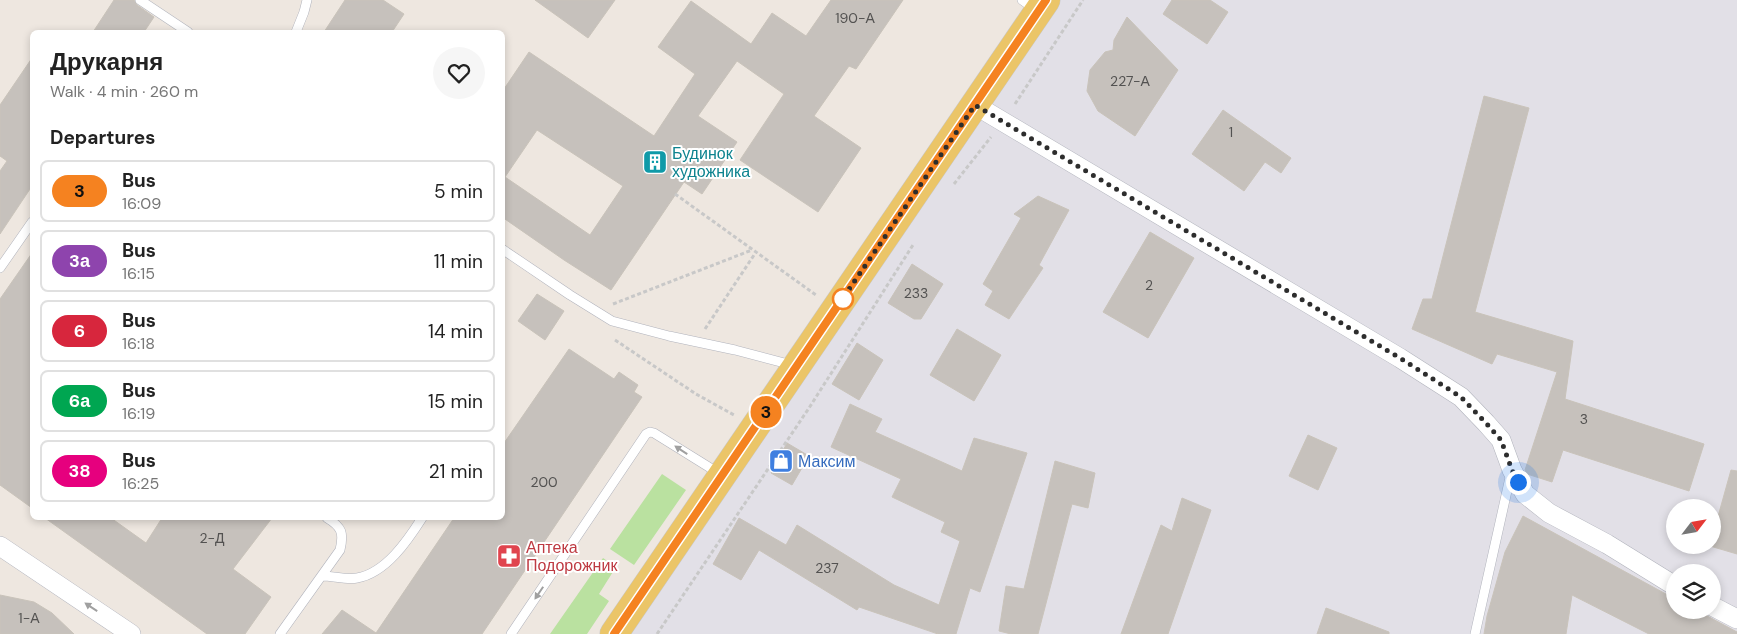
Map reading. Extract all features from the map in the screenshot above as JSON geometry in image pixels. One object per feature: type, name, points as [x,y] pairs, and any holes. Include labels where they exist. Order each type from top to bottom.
[{"type":"main road","points":[[614,634],[975,105],[1036,4]]},
{"type":"street","points":[[975,105],[1391,353],[1461,397],[1501,440],[1512,470],[1525,494],[1549,513],[1606,544],[1666,581]]},
{"type":"street","points":[[0,546],[131,634]]},
{"type":"street","points":[[1721,611],[1737,619]]},
{"type":"lane","points":[[140,0],[185,30]]},
{"type":"lane","points":[[297,30],[307,0]]},
{"type":"lane","points":[[0,268],[30,225]]},
{"type":"lane","points":[[505,251],[612,321],[797,366]]},
{"type":"lane","points":[[511,634],[646,434],[654,433],[723,475]]},
{"type":"lane","points":[[1475,634],[1512,470]]},
{"type":"lane","points":[[280,634],[340,550],[343,537],[337,524],[330,520]]},
{"type":"lane","points":[[322,576],[357,578],[382,568],[411,535],[421,520]]},
{"type":"path","points":[[949,190],[1003,122],[1083,0]]},
{"type":"path","points":[[675,194],[823,299]]},
{"type":"path","points":[[657,634],[809,408],[917,239]]},
{"type":"path","points":[[595,310],[754,251]]},
{"type":"path","points":[[696,342],[754,251]]},
{"type":"path","points":[[607,335],[696,394],[741,419]]},
{"type":"shaded area","points":[[1053,0],[1737,0],[1737,634],[621,634]]},
{"type":"green space","points":[[662,474],[686,490],[634,565],[610,549]]},
{"type":"green space","points":[[603,558],[616,567],[599,594],[609,601],[587,634],[550,634]]},
{"type":"building","points":[[114,0],[134,0],[137,5],[154,17],[145,30],[94,30]]},
{"type":"building","points":[[345,0],[383,0],[404,14],[393,30],[325,30]]},
{"type":"building","points":[[535,0],[615,0],[588,38]]},
{"type":"building","points":[[831,0],[903,0],[856,69],[849,66],[814,116],[861,148],[818,212],[740,160],[784,94],[737,61],[698,116],[737,142],[702,194],[684,182],[611,290],[505,219],[505,177],[505,88],[529,52],[654,136],[695,74],[658,47],[691,1],[751,44],[772,13],[806,36]],"holes":[[[537,130],[623,186],[590,235],[505,177]]]},
{"type":"building","points":[[1172,0],[1210,0],[1228,12],[1207,44],[1163,14]]},
{"type":"building","points":[[1127,17],[1178,70],[1135,136],[1098,111],[1087,91],[1090,70],[1105,52],[1113,50],[1114,40]]},
{"type":"building","points":[[30,61],[30,189],[0,234],[0,171],[7,161],[0,156],[0,105]]},
{"type":"building","points":[[1484,96],[1529,108],[1475,312],[1573,341],[1565,399],[1704,444],[1689,491],[1563,450],[1552,482],[1527,474],[1525,470],[1557,372],[1497,354],[1492,364],[1412,329],[1423,299],[1432,299]]},
{"type":"building","points":[[1223,110],[1291,158],[1281,173],[1265,162],[1244,191],[1192,154]]},
{"type":"building","points":[[1038,196],[1069,210],[1039,265],[1043,268],[1009,319],[985,305],[993,291],[983,284],[1021,218],[1014,214]]},
{"type":"building","points":[[1150,232],[1194,258],[1148,338],[1103,312]]},
{"type":"building","points":[[30,256],[30,507],[0,485],[0,299]]},
{"type":"building","points":[[912,264],[943,284],[921,319],[914,319],[888,303]]},
{"type":"building","points":[[537,294],[564,311],[545,340],[518,321]]},
{"type":"building","points":[[957,329],[1001,355],[974,401],[930,375]]},
{"type":"building","points":[[857,343],[883,360],[859,400],[832,384]]},
{"type":"building","points":[[569,349],[614,379],[619,372],[638,385],[634,392],[642,397],[482,634],[322,634],[342,610],[376,633],[453,520],[505,520],[505,442]]},
{"type":"building","points":[[850,404],[882,419],[875,432],[962,471],[974,438],[1027,453],[980,592],[970,588],[956,634],[938,634],[859,607],[857,610],[759,550],[741,580],[713,564],[739,518],[786,545],[797,525],[894,585],[939,605],[960,541],[941,532],[945,522],[892,497],[901,479],[831,447]]},
{"type":"building","points":[[1308,435],[1337,448],[1318,490],[1289,476]]},
{"type":"building","points":[[787,443],[809,456],[792,485],[771,473]]},
{"type":"building","points":[[1055,461],[1095,473],[1088,508],[1072,504],[1038,634],[1011,634],[999,631],[1006,586],[1024,589]]},
{"type":"building","points":[[1731,470],[1737,471],[1737,554],[1721,549],[1721,506]]},
{"type":"building","points":[[1182,498],[1211,510],[1168,634],[1121,634],[1161,525],[1172,531]]},
{"type":"building","points":[[1523,516],[1666,594],[1666,619],[1713,619],[1737,632],[1737,634],[1649,634],[1572,595],[1566,634],[1484,634],[1487,616],[1505,552]]},
{"type":"building","points":[[48,520],[114,520],[146,543],[161,520],[270,520],[233,569],[271,597],[245,634],[207,634]]},
{"type":"building","points":[[0,595],[34,602],[52,613],[74,634],[0,634]]},
{"type":"building","points":[[1326,608],[1389,632],[1389,634],[1317,634]]},
{"type":"bus line","name":"3","points":[[614,634],[1046,0]]},
{"type":"place","name":"Будинок художника","points":[[655,162]]},
{"type":"place","name":"Максим","points":[[781,461]]},
{"type":"place","name":"Аптека Подорожник","points":[[509,556]]},
{"type":"route","points":[[843,299],[841,301],[975,105],[1400,358],[1461,397],[1501,440],[1518,482]]}]
